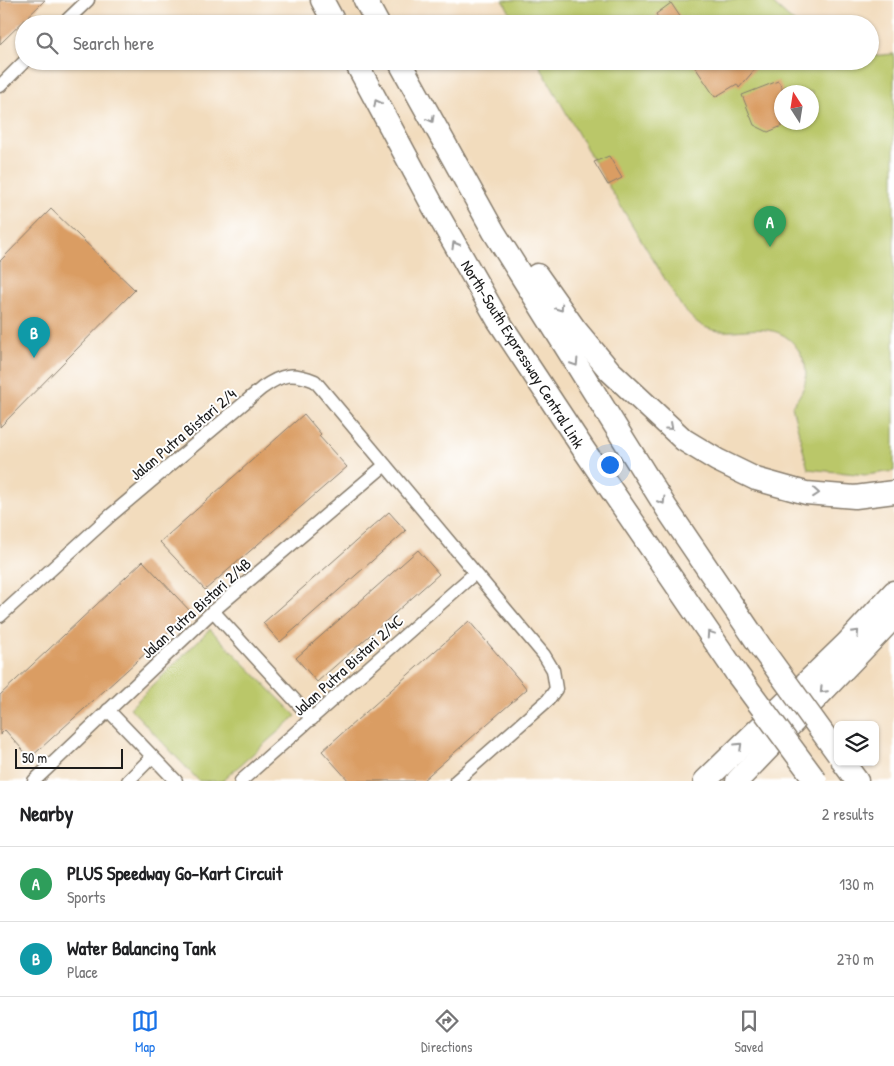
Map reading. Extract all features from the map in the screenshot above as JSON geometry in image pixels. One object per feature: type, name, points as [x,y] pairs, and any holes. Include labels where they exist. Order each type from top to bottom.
[{"type":"highway","points":[[322,0],[330,15]]},
{"type":"highway","points":[[365,0],[373,15]]},
{"type":"highway","name":"North–South Expressway Central Link","points":[[360,70],[433,206],[498,320],[737,674],[816,781]]},
{"type":"highway","points":[[404,70],[494,232],[667,509],[762,649],[834,748]]},
{"type":"highway","points":[[494,232],[530,264],[575,329],[610,371],[684,440],[717,460],[756,479],[806,493],[855,497],[894,492]]},
{"type":"highway","points":[[705,781],[847,642],[894,592]]},
{"type":"highway","points":[[737,781],[894,617]]},
{"type":"highway","points":[[846,766],[857,781]]},
{"type":"street","points":[[73,15],[88,0]]},
{"type":"street","points":[[0,86],[16,70]]},
{"type":"street","name":"Jalan Putra Bistari 2/4","points":[[0,616],[111,515],[274,380],[294,374],[315,380],[544,656],[553,670],[556,689],[548,700],[456,781]]},
{"type":"street","name":"Jalan Putra Bistari 2/4B","points":[[34,781],[213,611],[385,465]]},
{"type":"street","name":"Jalan Putra Bistari 2/4C","points":[[241,781],[475,574]]},
{"type":"street","points":[[213,611],[312,719]]},
{"type":"street","points":[[108,710],[176,781]]},
{"type":"street","points":[[128,781],[152,757]]},
{"type":"green space","points":[[503,0],[769,0],[786,15],[511,15]]},
{"type":"green space","points":[[894,54],[894,471],[866,475],[808,469],[792,406],[802,392],[806,377],[805,364],[798,349],[784,336],[774,331],[717,331],[707,328],[697,322],[683,309],[594,162],[542,70],[879,70],[879,55]]},
{"type":"green space","points":[[210,629],[296,716],[222,781],[199,781],[130,708]]},
{"type":"building","points":[[0,0],[45,0],[30,15],[15,15],[15,29],[0,44]]},
{"type":"building","points":[[671,3],[679,15],[657,15]]},
{"type":"building","points":[[697,70],[754,70],[739,88],[737,84],[715,97]]},
{"type":"building","points":[[778,81],[781,85],[774,85],[774,129],[768,132],[754,125],[742,95]]},
{"type":"building","points":[[609,156],[622,178],[608,185],[594,162]]},
{"type":"building","points":[[51,209],[135,290],[0,427],[0,261]]},
{"type":"building","points":[[304,414],[321,434],[319,436],[347,467],[205,590],[160,542]]},
{"type":"building","points":[[389,512],[406,531],[280,642],[263,623]]},
{"type":"building","points":[[418,550],[439,574],[317,682],[296,658]]},
{"type":"building","points":[[143,561],[191,612],[30,758],[5,730],[0,735],[0,695]]},
{"type":"building","points":[[469,621],[527,689],[422,781],[349,781],[322,751]]},
{"type":"place","name":"PLUS Speedway Go-Kart Circuit","points":[[770,247]]},
{"type":"place","name":"Water Balancing Tank","points":[[34,358]]}]
